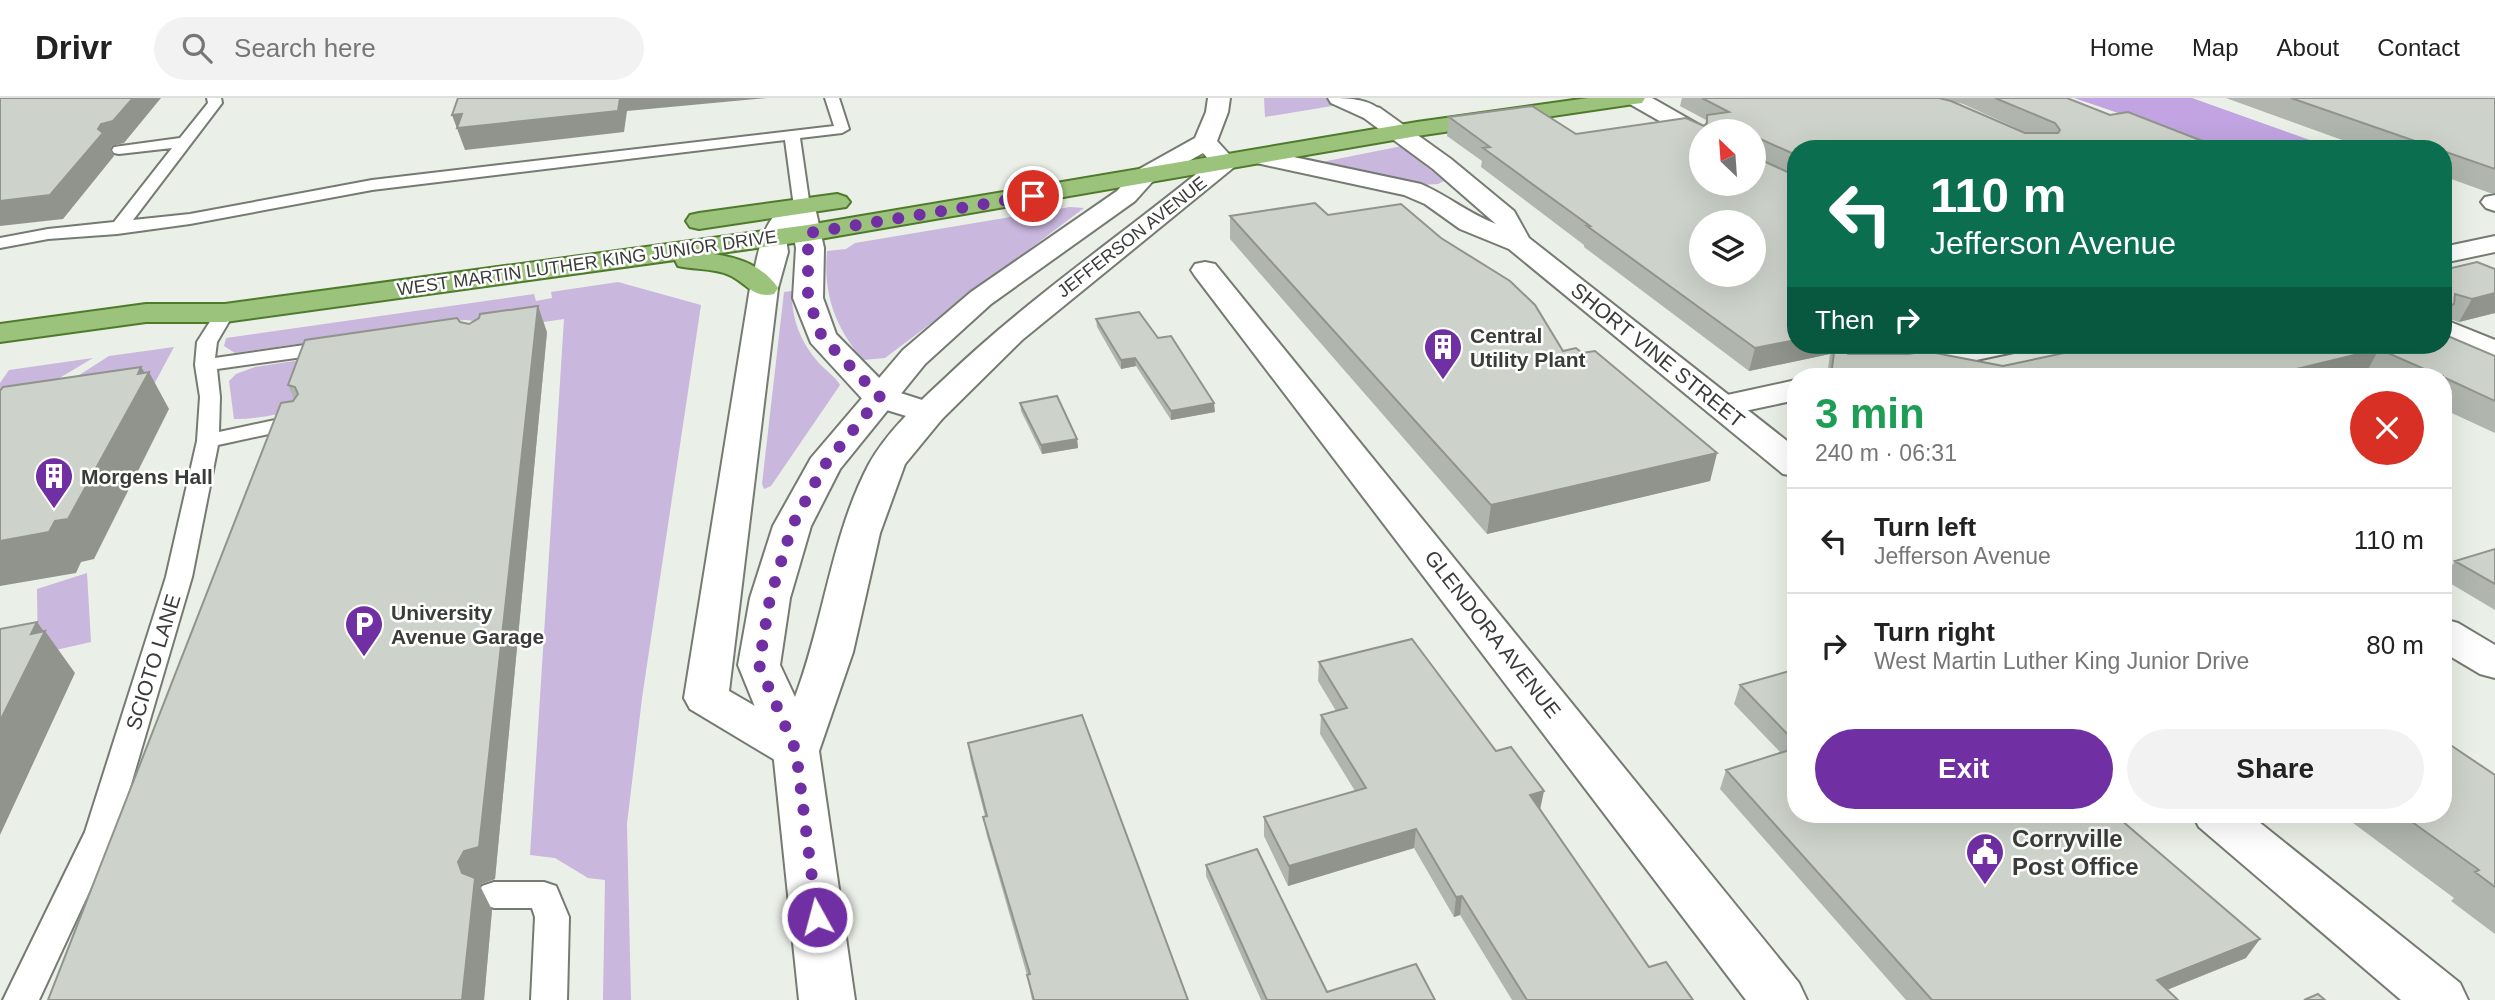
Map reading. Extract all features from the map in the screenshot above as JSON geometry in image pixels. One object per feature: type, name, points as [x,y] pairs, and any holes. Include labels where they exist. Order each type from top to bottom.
[{"type":"main road","points":[[1405,116],[1494,98]]},
{"type":"main road","points":[[1405,116],[1635,98]]},
{"type":"main road","points":[[1336,109],[1372,113]]},
{"type":"main road","name":"WEST MARTIN LUTHER KING JUNIOR DRIVE","points":[[0,333],[146,313],[226,313],[564,265],[794,226],[1143,177],[1261,157],[1405,116]]},
{"type":"main road","points":[[886,195],[1231,138]]},
{"type":"main road","name":"WEST MARTIN LUTHER KING JUNIOR DRIVE","points":[[667,225],[794,226],[859,199]]},
{"type":"main road","points":[[564,265],[652,259],[726,263],[753,274],[764,288]]},
{"type":"main road","name":"WEST MARTIN LUTHER KING JUNIOR DRIVE","points":[[146,313],[225,288],[377,266]]},
{"type":"street","points":[[1205,142],[1217,112],[1219,98]]},
{"type":"street","points":[[1635,98],[1689,128]]},
{"type":"street","name":"SHORT VINE STREET","points":[[1372,113],[1405,116],[1506,217],[1519,243]]},
{"type":"street","name":"JEFFERSON AVENUE","points":[[796,751],[832,652],[857,541],[888,461],[929,413],[984,356],[1025,320],[1225,163],[1205,142],[1143,177],[1126,196],[981,298],[914,357],[824,466],[792,526],[770,598],[759,665],[796,751],[827,1000]]},
{"type":"street","name":"SHORT VINE STREET","points":[[1261,157],[1412,189],[1434,199],[1469,223],[1519,243],[1787,459]]},
{"type":"street","points":[[794,226],[774,252],[764,288],[706,698],[796,751]]},
{"type":"street","points":[[794,226],[808,298],[822,337],[880,397],[929,413]]},
{"type":"street","points":[[2452,253],[2495,244]]},
{"type":"street","name":"GLENDORA AVENUE","points":[[1205,270],[1779,1000]]},
{"type":"street","points":[[2452,332],[2495,351]]},
{"type":"street","points":[[1914,368],[1999,356]]},
{"type":"street","points":[[1721,406],[1787,392]]},
{"type":"street","points":[[2452,638],[2495,664]]},
{"type":"street","points":[[2227,823],[2440,1000]]},
{"type":"lane","points":[[117,229],[215,103],[214,98]]},
{"type":"lane","points":[[0,243],[48,234],[117,229],[240,211],[359,187],[842,129],[832,98]]},
{"type":"lane","points":[[792,136],[794,226]]},
{"type":"lane","points":[[119,150],[184,142]]},
{"type":"lane","points":[[0,236],[40,231],[48,234]]},
{"type":"lane","name":"SCIOTO LANE","points":[[21,1000],[102,831],[179,577],[208,441],[210,397],[205,365],[209,336],[226,313]]},
{"type":"lane","points":[[205,365],[353,343]]},
{"type":"lane","points":[[208,441],[298,421]]},
{"type":"lane","points":[[494,895],[544,895],[552,917],[549,1000]]},
{"type":"shaded area","points":[[1264,98],[1326,98],[1338,105],[1265,117]]},
{"type":"shaded area","points":[[2074,98],[2192,98],[2310,140],[2182,140],[2127,116]]},
{"type":"shaded area","points":[[1402,146],[1444,181],[1421,185],[1317,163]]},
{"type":"shaded area","points":[[1070,207],[1084,208],[885,358],[863,360],[838,322],[829,296],[827,251],[846,249],[855,243]]},
{"type":"shaded area","points":[[618,282],[701,305],[642,698],[627,824],[631,1000],[603,1000],[605,880],[588,878],[555,858],[530,855],[564,319],[523,325],[464,320],[235,353],[224,346],[226,338],[534,294],[536,301],[552,298],[551,292]]},
{"type":"shaded area","points":[[792,291],[795,320],[806,346],[840,385],[771,486],[764,489],[762,484],[784,292]]},
{"type":"shaded area","points":[[451,337],[318,402],[262,417],[234,419],[229,381],[236,374],[255,367]]},
{"type":"shaded area","points":[[174,347],[152,388],[62,386],[109,356]]},
{"type":"shaded area","points":[[93,358],[41,389],[0,397],[0,383],[9,370]]},
{"type":"shaded area","points":[[87,573],[91,642],[38,654],[37,589]]},
{"type":"building","points":[[0,98],[133,98],[113,121],[101,124],[98,129],[103,133],[50,195],[0,201]]},
{"type":"building","points":[[458,98],[620,98],[618,111],[457,128],[462,114],[452,115]]},
{"type":"building","points":[[1702,98],[1939,98],[2025,133],[2058,133],[2060,130],[2055,123],[1995,98],[2067,98],[2110,115],[2128,112],[2200,140],[1787,140],[1787,151],[1766,142],[1766,119],[1707,119],[1707,115],[1729,112]]},
{"type":"building","points":[[2291,98],[2495,98],[2495,169],[2452,154],[2452,140],[2412,140]]},
{"type":"building","points":[[1532,106],[1576,134],[1689,119],[1689,196],[1766,196],[1766,162],[1787,172],[1787,342],[1755,348],[1483,148],[1490,147],[1449,117]]},
{"type":"building","name":"Central Utility Plant","points":[[1315,203],[1328,215],[1401,204],[1441,238],[1510,281],[1535,305],[1563,351],[1576,348],[1582,353],[1595,351],[1717,453],[1491,505],[1230,216]]},
{"type":"building","points":[[2477,262],[2495,269],[2495,293],[2472,299],[2455,294],[2452,305],[2452,268]]},
{"type":"building","name":"University Avenue Garage","points":[[538,306],[479,847],[464,851],[458,862],[462,873],[475,878],[462,1000],[48,1000],[281,403],[293,401],[298,394],[295,387],[288,385],[305,340],[457,318],[460,322],[469,324],[479,318],[480,314]]},
{"type":"building","points":[[1139,312],[1158,338],[1171,336],[1214,403],[1171,411],[1135,358],[1121,360],[1096,319]]},
{"type":"building","points":[[2452,338],[2495,356],[2495,401],[2452,381],[2452,368],[2422,368],[2390,354],[2452,354]]},
{"type":"building","points":[[1834,354],[1941,354],[2003,366],[2060,354],[2358,354],[2300,368],[1832,368]]},
{"type":"building","points":[[141,367],[138,374],[149,372],[68,519],[55,521],[49,532],[0,541],[0,391],[3,387]]},
{"type":"building","points":[[1057,396],[1077,439],[1041,445],[1020,403]]},
{"type":"building","points":[[2495,549],[2495,584],[2455,561]]},
{"type":"building","points":[[37,622],[31,634],[45,631],[0,721],[0,629]]},
{"type":"building","points":[[1412,639],[1496,751],[1511,747],[1544,791],[1530,795],[1649,967],[1666,962],[1693,1000],[1527,1000],[1462,896],[1456,897],[1416,829],[1289,866],[1264,817],[1366,788],[1321,715],[1347,708],[1319,662]]},
{"type":"building","points":[[1787,672],[1787,734],[1740,685]]},
{"type":"building","points":[[1082,715],[1188,1000],[1034,1000],[1027,975],[1030,974],[983,817],[987,816],[968,743]]},
{"type":"building","points":[[2452,746],[2495,775],[2495,887],[2475,872],[2479,870],[2414,823],[2452,823]]},
{"type":"building","name":"Corryville Post Office","points":[[1787,751],[1787,823],[2125,823],[2260,939],[2157,980],[2178,1000],[1932,1000],[1726,770]]},
{"type":"building","points":[[1257,849],[1327,992],[1416,964],[1435,1000],[1267,1000],[1206,865]]},
{"type":"building","points":[[2318,994],[2325,1000],[2304,1000]]},
{"type":"place","name":"Central Utility Plant","points":[[1443,381]]},
{"type":"place","name":"Morgens Hall","points":[[54,510]]},
{"type":"place","name":"University Avenue Garage","points":[[364,658]]},
{"type":"place","name":"Corryville Post Office","points":[[1985,886]]},
{"type":"route","points":[[817,917],[796,751],[759,665],[770,598],[792,526],[824,466],[880,397],[822,337],[808,298],[808,233],[1033,196]]}]
